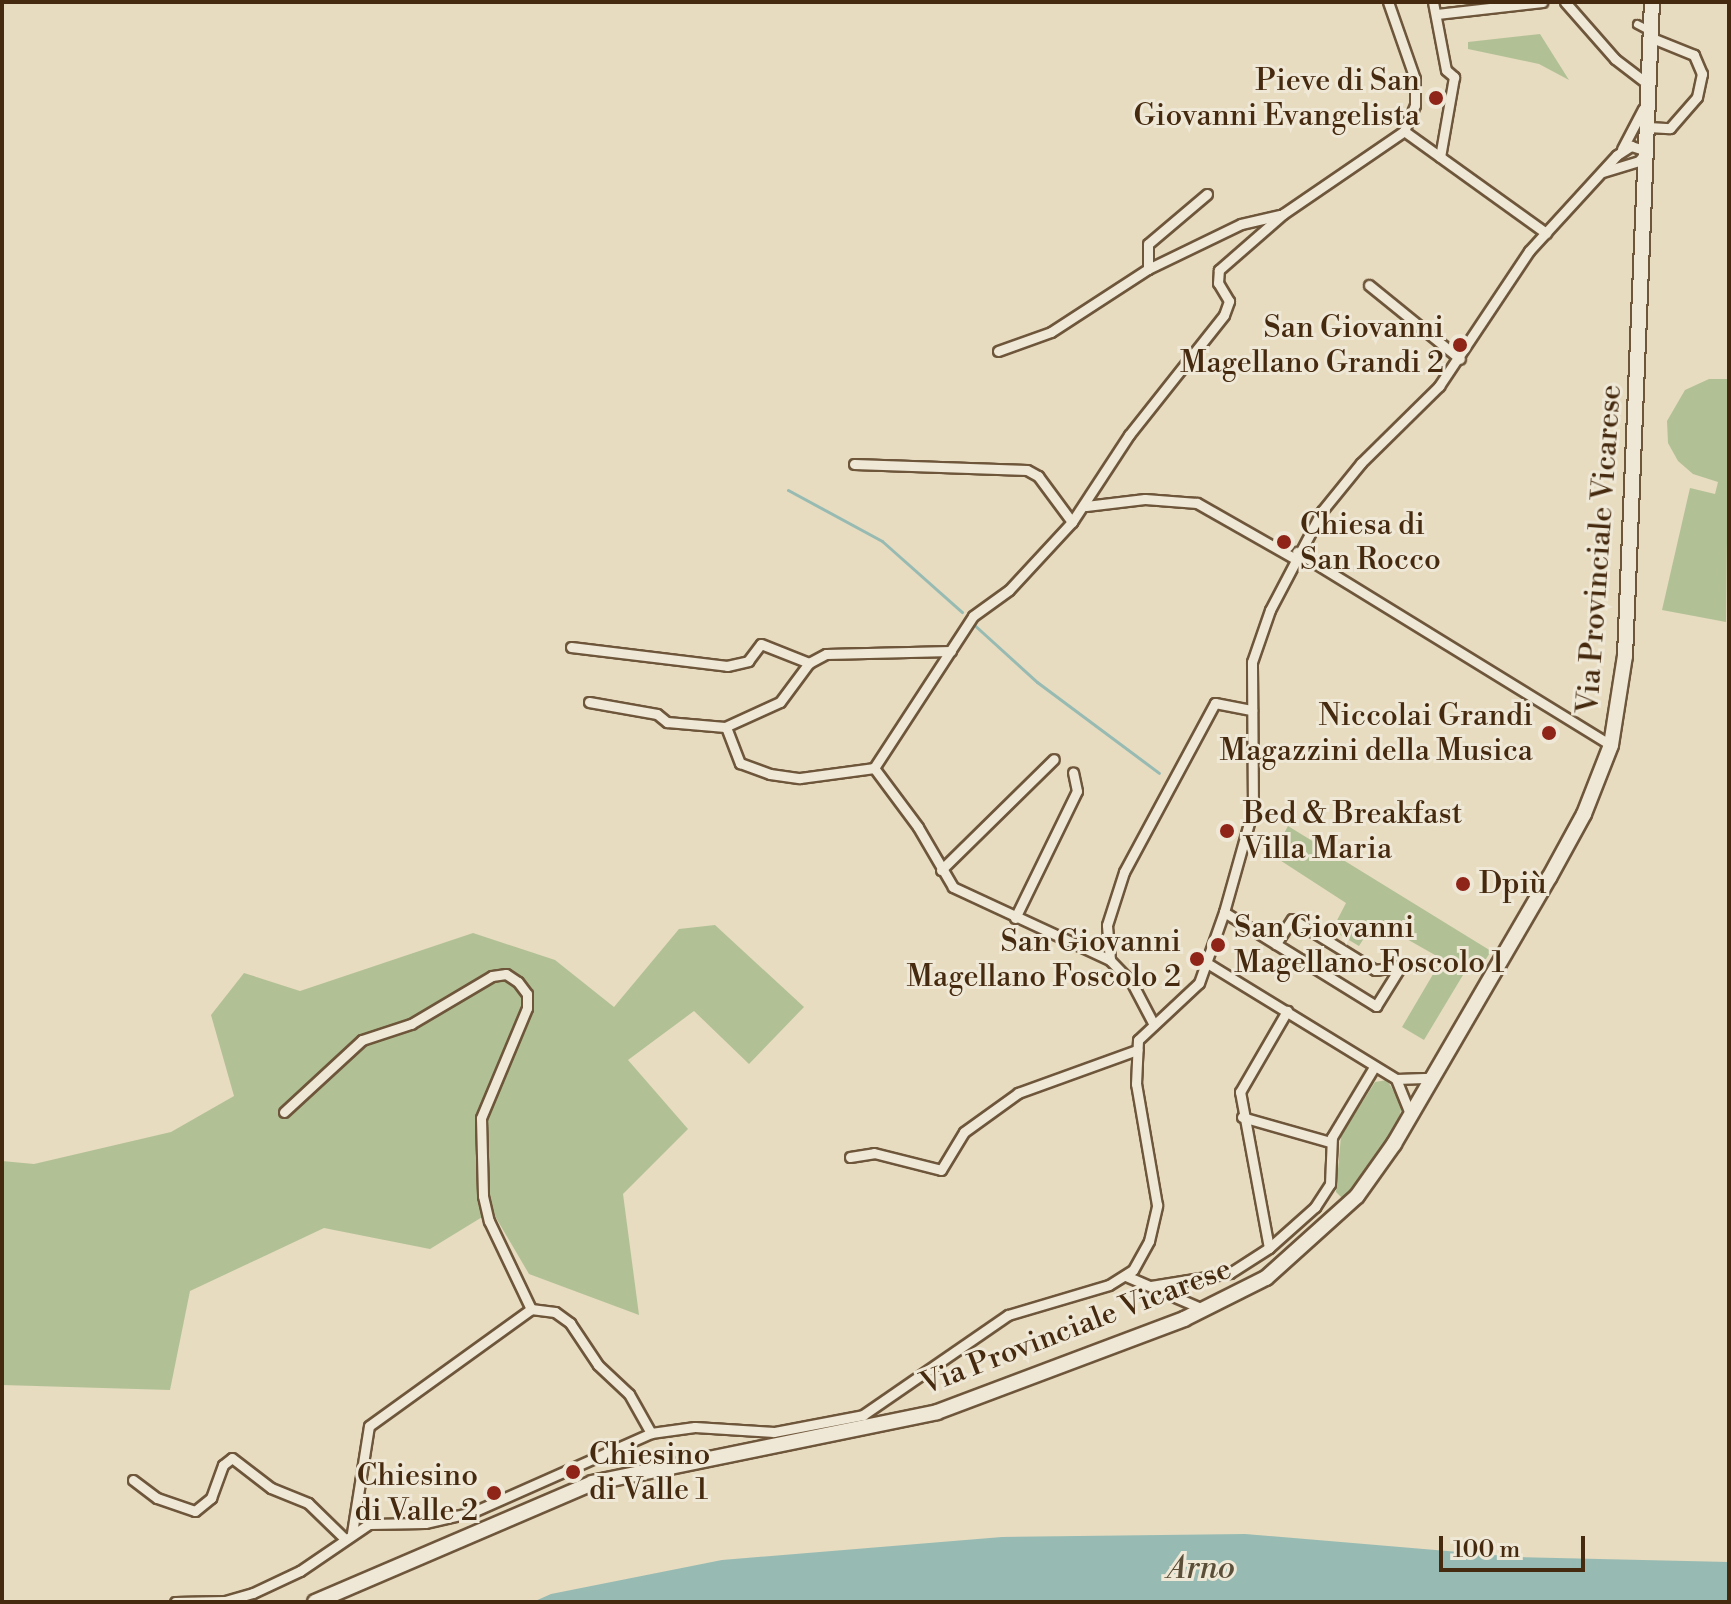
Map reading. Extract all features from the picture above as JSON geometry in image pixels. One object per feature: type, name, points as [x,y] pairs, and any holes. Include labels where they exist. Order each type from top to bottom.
[{"type":"main road","name":"Via Provinciale Vicarese","points":[[315,1602],[592,1483],[937,1412],[1206,1311],[1266,1278],[1322,1232],[1364,1187],[1410,1117],[1573,834],[1611,745],[1625,656],[1652,2]]},
{"type":"street","points":[[726,727],[740,763],[770,774],[800,778],[874,768],[965,627],[1009,590],[1086,506],[1129,435],[1224,315],[1229,301],[1218,283],[1219,270],[1283,214],[1404,131],[1415,105],[1415,79],[1388,2]]},
{"type":"street","points":[[1433,2],[1443,58],[1454,77],[1440,157]]},
{"type":"street","points":[[1437,14],[1542,2]]},
{"type":"street","points":[[175,1602],[225,1601],[263,1590],[323,1556],[348,1536],[376,1522],[425,1523],[473,1512],[651,1433],[695,1427],[774,1432],[863,1415],[1008,1315],[1126,1276],[1149,1241],[1157,1205],[1136,1084],[1137,1050],[1142,1033],[1191,994],[1207,963],[1224,912],[1253,809],[1252,710],[1256,648],[1295,555],[1340,487],[1424,403],[1460,359],[1521,261],[1604,172],[1636,128],[1648,90],[1615,59],[1565,2]]},
{"type":"street","points":[[1637,24],[1652,35],[1694,55],[1702,74],[1697,97],[1670,128],[1648,127]]},
{"type":"street","points":[[1404,131],[1546,233]]},
{"type":"street","points":[[1604,172],[1639,161],[1647,151],[1631,146],[1617,155]]},
{"type":"street","points":[[1618,168],[1646,179]]},
{"type":"street","points":[[1148,269],[1148,244],[1207,194]]},
{"type":"street","points":[[998,351],[1051,332],[1148,269],[1241,224],[1283,214]]},
{"type":"street","points":[[1369,285],[1460,359]]},
{"type":"street","points":[[854,464],[1027,470],[1038,476],[1072,522]]},
{"type":"street","points":[[1086,506],[1145,499],[1197,503],[1295,555],[1611,745]]},
{"type":"street","points":[[571,647],[727,666],[748,661],[761,644],[809,663]]},
{"type":"street","points":[[589,702],[657,714],[667,722],[726,727],[780,702],[809,663],[836,652],[951,651]]},
{"type":"street","points":[[1110,960],[1107,925],[1124,872],[1215,703],[1252,710]]},
{"type":"street","points":[[941,870],[1054,759]]},
{"type":"street","points":[[874,768],[918,827],[941,870],[960,892],[1110,960],[1132,983],[1153,1023]]},
{"type":"street","points":[[1015,918],[1077,791],[1073,772]]},
{"type":"street","points":[[1224,912],[1376,1006],[1401,966],[1375,970],[1292,919],[1276,944]]},
{"type":"street","points":[[1207,963],[1396,1079],[1432,1078]]},
{"type":"street","points":[[284,1112],[362,1040],[411,1024],[492,976],[506,974],[518,982],[527,994],[527,1008],[481,1118],[483,1196],[489,1221],[531,1309]]},
{"type":"street","points":[[1269,1248],[1242,1117],[1241,1087],[1287,1011]]},
{"type":"street","points":[[850,1157],[874,1153],[941,1170],[964,1132],[1009,1098],[1039,1081],[1137,1050]]},
{"type":"street","points":[[1151,1286],[1220,1277],[1269,1248],[1328,1191],[1330,1142],[1374,1067]]},
{"type":"street","points":[[1396,1079],[1410,1117]]},
{"type":"street","points":[[1242,1117],[1330,1142]]},
{"type":"street","points":[[1126,1276],[1206,1311]]},
{"type":"street","points":[[348,1536],[369,1426],[531,1309],[555,1312],[570,1323],[598,1365],[629,1394],[651,1433]]},
{"type":"street","points":[[133,1480],[157,1498],[195,1511],[211,1498],[223,1465],[232,1458],[271,1488],[308,1503],[348,1536]]},
{"type":"green space","points":[[1540,34],[1569,80],[1539,64],[1468,49],[1468,42]]},
{"type":"green space","points":[[1709,379],[1729,379],[1726,622],[1662,610],[1690,488],[1715,494],[1718,482],[1693,474],[1678,461],[1668,443],[1667,421],[1685,390]]},
{"type":"green space","points":[[1288,826],[1491,951],[1486,959],[1472,960],[1424,1040],[1402,1027],[1442,959],[1375,921],[1359,946],[1332,930],[1346,903],[1272,855]]},
{"type":"green space","points":[[715,925],[804,1007],[749,1064],[694,1011],[628,1060],[688,1129],[623,1194],[639,1315],[529,1274],[492,1211],[430,1249],[324,1228],[190,1291],[170,1390],[2,1385],[2,1161],[34,1164],[171,1132],[234,1096],[211,1015],[244,973],[300,991],[473,933],[555,960],[614,1007],[679,929]]},
{"type":"green space","points":[[1387,1080],[1402,1105],[1398,1124],[1344,1200],[1336,1192],[1341,1136],[1375,1082]]},
{"type":"water","name":"Arno","points":[[1245,1534],[1518,1557],[1729,1562],[1729,1602],[533,1602],[551,1594],[722,1560],[1002,1537]]},
{"type":"waterway","points":[[788,490],[882,541],[962,612]]},
{"type":"waterway","points":[[971,622],[1037,682],[1159,773]]},
{"type":"place","name":"Pieve di San Giovanni Evangelista","points":[[1436,98]]},
{"type":"place","name":"San Giovanni Magellano Grandi 2","points":[[1460,345]]},
{"type":"place","name":"Chiesa di San Rocco","points":[[1284,542]]},
{"type":"place","name":"Niccolai Grandi Magazzini della Musica","points":[[1549,733]]},
{"type":"place","name":"Bed & Breakfast Villa Maria","points":[[1227,831]]},
{"type":"place","name":"Dpiù","points":[[1463,884]]},
{"type":"place","name":"San Giovanni Magellano Foscolo 1","points":[[1218,945]]},
{"type":"place","name":"San Giovanni Magellano Foscolo 2","points":[[1197,959]]},
{"type":"place","name":"Chiesino di Valle 1","points":[[573,1472]]},
{"type":"place","name":"Chiesino di Valle 2","points":[[494,1493]]}]
